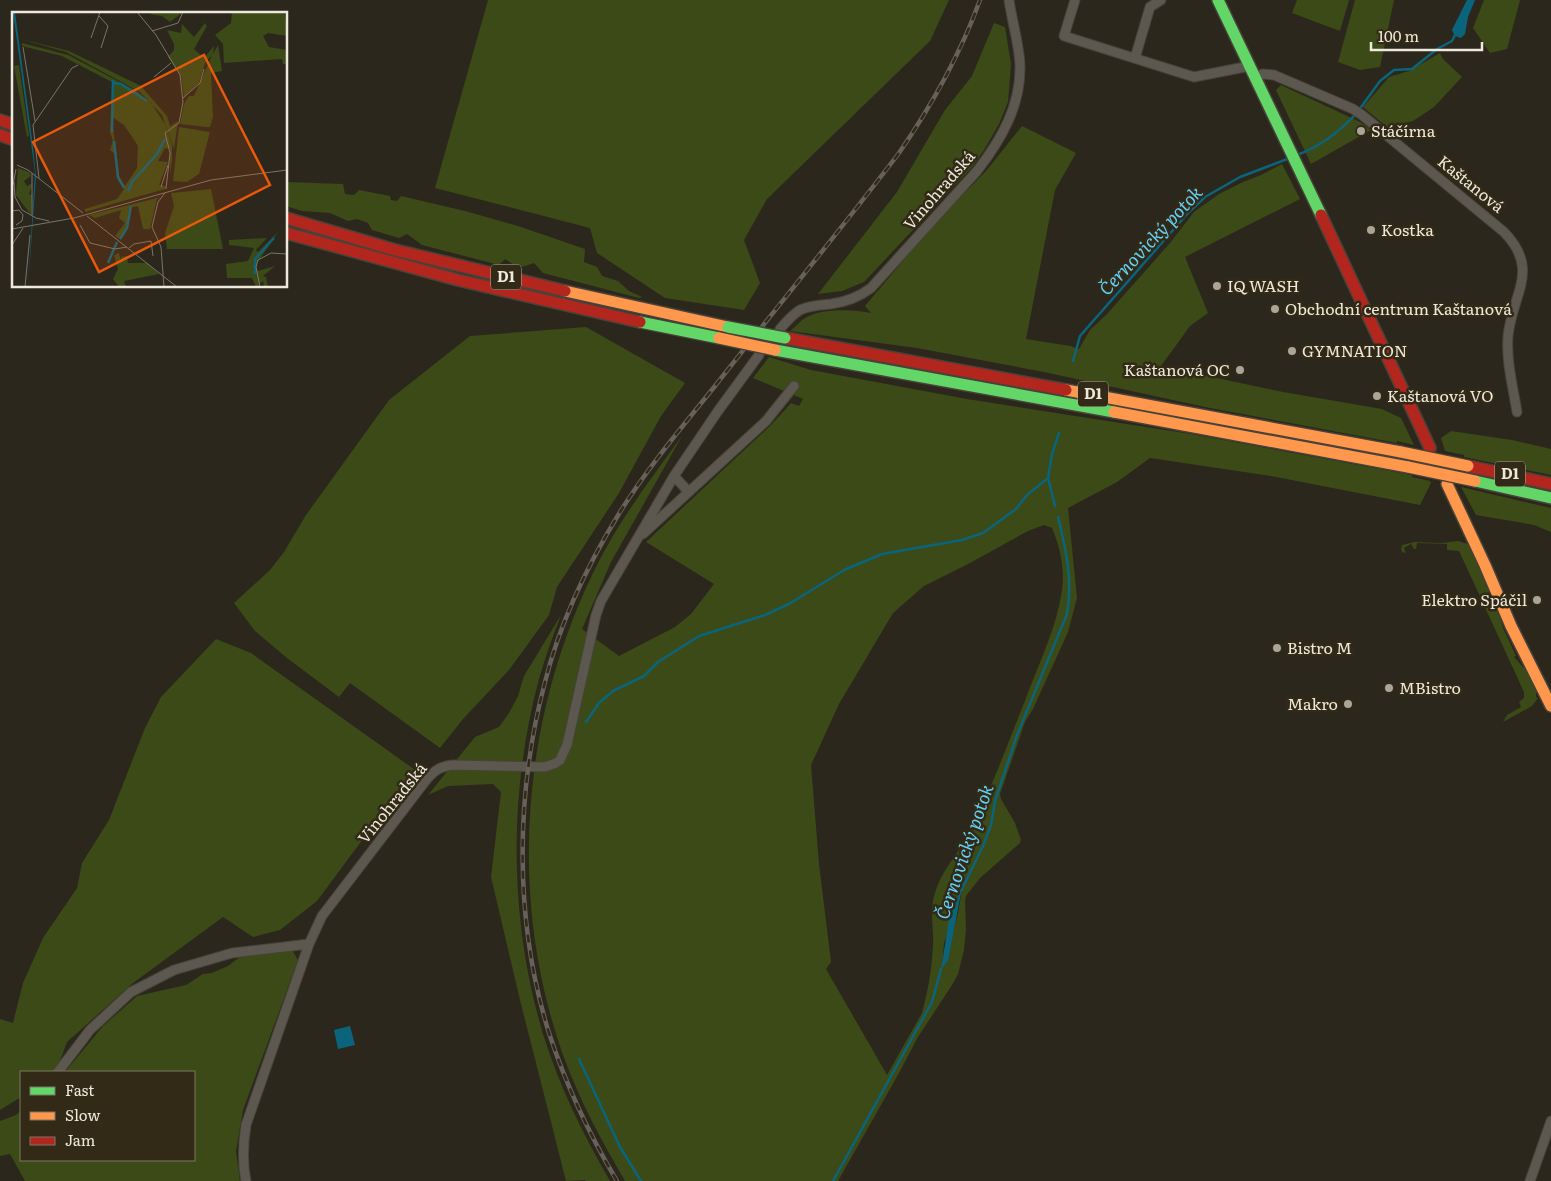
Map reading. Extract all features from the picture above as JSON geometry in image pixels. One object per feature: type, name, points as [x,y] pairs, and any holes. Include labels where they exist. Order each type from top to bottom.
[{"type":"main road","points":[[1218,0],[1430,448]]},
{"type":"main road","points":[[0,120],[12,124]]},
{"type":"main road","points":[[0,135],[12,139]]},
{"type":"main road","name":"D1","points":[[288,219],[406,252],[553,289],[728,326],[782,333],[1258,424],[1551,484]]},
{"type":"main road","name":"D1","points":[[288,234],[458,280],[626,319],[775,350],[1408,467],[1551,498]]},
{"type":"main road","points":[[1447,484],[1490,576],[1504,594],[1516,621],[1524,650],[1551,706]]},
{"type":"street","name":"Vinohradská","points":[[782,333],[792,316],[802,310],[849,300],[871,288],[977,171],[992,151],[1013,109],[1019,80],[1020,66],[1009,0]]},
{"type":"street","points":[[1074,0],[1064,36],[1194,77],[1250,66]]},
{"type":"street","points":[[1135,58],[1150,7],[1161,0]]},
{"type":"street","name":"Kaštanová","points":[[1255,77],[1263,74],[1274,75],[1353,109],[1514,242],[1520,255],[1523,271],[1508,334],[1508,354],[1517,412]]},
{"type":"street","name":"Vinohradská","points":[[246,1181],[243,1168],[243,1145],[246,1125],[309,944],[322,916],[435,770],[453,765],[538,768],[552,765],[560,760],[567,745],[596,615],[602,601],[674,476],[722,405],[760,355]]},
{"type":"street","name":"Vinohradská","points":[[634,543],[688,491],[766,421],[794,386]]},
{"type":"street","points":[[674,476],[688,491]]},
{"type":"street","points":[[59,1071],[90,1030],[131,992],[174,970],[232,953],[309,944]]},
{"type":"street","points":[[1530,1181],[1551,1121]]},
{"type":"green space","points":[[488,0],[949,0],[930,41],[767,199],[744,240],[760,283],[744,310],[665,298],[597,253],[590,228],[435,188]]},
{"type":"green space","points":[[1297,0],[1349,0],[1340,31],[1292,13]]},
{"type":"green space","points":[[1355,0],[1394,0],[1380,67],[1360,70],[1338,62]]},
{"type":"green space","points":[[1484,0],[1520,0],[1507,49],[1490,53],[1473,28]]},
{"type":"green space","points":[[994,23],[1005,27],[1011,64],[1008,102],[999,124],[984,150],[973,166],[864,282],[842,291],[818,294],[897,192],[945,110],[972,76]]},
{"type":"green space","points":[[1440,53],[1443,59],[1462,77],[1434,107],[1413,121],[1387,127],[1363,107],[1389,77],[1409,71]]},
{"type":"green space","points":[[1281,85],[1360,122],[1371,130],[1311,164],[1276,90]]},
{"type":"green space","points":[[1022,126],[1076,153],[1055,190],[1026,339],[1079,349],[1090,330],[1108,313],[1170,243],[1194,212],[1219,194],[1282,164],[1300,199],[1185,257],[1208,313],[1190,326],[1161,366],[1283,392],[1382,409],[1401,418],[1414,445],[1205,407],[1044,372],[917,348],[790,331],[805,318],[819,312],[847,310],[871,313],[865,306],[934,224],[986,171]]},
{"type":"green space","points":[[288,182],[343,184],[345,194],[354,195],[359,190],[390,196],[391,200],[397,201],[401,196],[465,211],[518,226],[585,249],[584,262],[597,267],[602,276],[618,281],[629,291],[642,297],[639,298],[543,273],[534,263],[519,268],[505,259],[499,265],[422,245],[407,234],[399,238],[372,230],[368,223],[357,219],[348,221],[330,213],[302,211],[288,207]]},
{"type":"green space","points":[[586,327],[685,383],[661,416],[619,493],[557,587],[549,615],[509,670],[463,719],[440,748],[350,683],[339,697],[255,631],[234,603],[270,570],[284,552],[306,515],[389,400],[470,336]]},
{"type":"green space","points":[[769,357],[811,370],[967,399],[1191,434],[1412,475],[1412,477],[1430,481],[1431,483],[1420,505],[1271,476],[1150,458],[1117,482],[1068,508],[1077,598],[1068,632],[1033,709],[1025,722],[1000,794],[1015,823],[1021,840],[1020,843],[980,878],[966,896],[964,950],[958,974],[918,1037],[838,1181],[625,1181],[599,1135],[576,1087],[563,1055],[545,994],[534,932],[529,869],[531,805],[538,742],[552,681],[572,621],[598,563],[648,482],[682,436],[611,562],[582,629],[619,656],[675,627],[691,614],[714,584],[646,542],[771,425],[791,403],[799,406],[803,399],[753,378]],"holes":[[[1044,525],[1052,528],[1059,550],[1063,582],[1060,604],[1042,658],[985,801],[969,834],[945,870],[938,885],[932,906],[933,945],[931,971],[922,1013],[887,1075],[826,969],[831,962],[819,864],[811,765],[839,704],[893,613],[924,586],[1028,531]],[[962,890],[958,913],[942,969],[944,943]]]},
{"type":"green space","points":[[1451,431],[1512,440],[1551,449],[1551,475],[1464,457],[1464,455],[1445,451],[1441,438]]},
{"type":"green space","points":[[1461,487],[1551,508],[1551,532],[1534,525],[1476,515]]},
{"type":"green space","points":[[1458,541],[1468,544],[1497,607],[1503,628],[1516,656],[1514,657],[1529,674],[1536,690],[1536,697],[1538,698],[1532,706],[1503,722],[1507,715],[1521,707],[1519,702],[1524,698],[1524,692],[1459,551],[1447,550],[1447,544],[1417,543],[1416,549],[1414,549],[1411,544],[1404,548],[1406,553],[1402,552],[1401,549],[1402,545],[1415,542],[1442,543]]},
{"type":"green space","points":[[561,615],[539,679],[522,767],[517,857],[519,902],[524,947],[532,991],[549,1053],[572,1109],[610,1181],[566,1181],[491,877],[501,792],[493,784],[448,786],[428,795],[475,737],[499,727],[518,696],[524,676]]},
{"type":"green space","points":[[216,639],[251,653],[418,772],[401,797],[363,839],[317,901],[280,930],[253,937],[223,917],[133,983],[67,1042],[58,1066],[53,1071],[20,1071],[20,1098],[0,1110],[0,1019],[13,1023],[23,983],[43,938],[77,888],[82,863],[109,820],[145,728],[161,697]]},
{"type":"green space","points":[[292,950],[298,960],[243,1110],[236,1151],[240,1181],[25,1181],[10,1154],[0,1156],[0,1121],[20,1112],[20,1161],[195,1161],[195,1071],[66,1071],[103,1026],[137,996],[186,985],[203,974],[212,973],[228,966],[241,956]]},
{"type":"water","points":[[1467,0],[1475,0],[1468,17],[1465,34],[1461,38],[1455,36],[1452,30]]},
{"type":"water","points":[[962,888],[948,960],[941,970],[950,913]]},
{"type":"water","points":[[350,1026],[355,1045],[338,1049],[334,1030]]},
{"type":"waterway","name":"Černovický potok","points":[[1359,110],[1380,81],[1394,70],[1412,69],[1437,49],[1452,41],[1456,33]]},
{"type":"waterway","name":"Černovický potok","points":[[1297,155],[1329,138],[1356,114]]},
{"type":"waterway","name":"Černovický potok","points":[[1073,361],[1080,336],[1188,213],[1205,197],[1240,177],[1290,158]]},
{"type":"waterway","name":"Černovický potok","points":[[1055,506],[1048,478],[1052,454],[1059,433]]},
{"type":"waterway","points":[[586,722],[599,703],[613,691],[644,676],[658,662],[699,636],[765,615],[789,604],[844,570],[882,554],[962,540],[983,533],[1016,509],[1027,495],[1048,478]]},
{"type":"waterway","name":"Černovický potok","points":[[961,891],[983,846],[991,825],[995,801],[1017,735],[1067,614],[1069,577],[1058,517]]},
{"type":"waterway","name":"Černovický potok","points":[[833,1181],[932,1002],[941,969]]},
{"type":"waterway","points":[[579,1059],[620,1147],[641,1181]]},
{"type":"railway","points":[[617,1181],[579,1109],[563,1071],[549,1033],[529,947],[524,903],[524,813],[535,725],[551,660],[567,616],[586,573],[631,495],[899,153],[923,117],[944,79],[964,40],[980,0]]},
{"type":"traffic: fast","points":[[1218,0],[1321,215]]},
{"type":"traffic: fast","points":[[640,322],[719,338]]},
{"type":"traffic: fast","points":[[728,327],[785,338]]},
{"type":"traffic: fast","points":[[775,350],[1114,412]]},
{"type":"traffic: fast","points":[[1475,481],[1551,498]]},
{"type":"traffic: slow","points":[[565,291],[728,327]]},
{"type":"traffic: slow","points":[[719,338],[775,350]]},
{"type":"traffic: slow","points":[[1066,390],[1401,452]]},
{"type":"traffic: slow","points":[[1114,412],[1408,467]]},
{"type":"traffic: slow","points":[[1401,452],[1468,466]]},
{"type":"traffic: slow","points":[[1408,467],[1475,481]]},
{"type":"traffic: slow","points":[[1447,484],[1511,626],[1551,706]]},
{"type":"traffic: jam","points":[[0,120],[12,124]]},
{"type":"traffic: jam","points":[[0,135],[12,139]]},
{"type":"traffic: jam","points":[[1321,215],[1430,448]]},
{"type":"traffic: jam","points":[[288,219],[395,250],[565,291]]},
{"type":"traffic: jam","points":[[288,234],[458,280],[640,322]]},
{"type":"traffic: jam","points":[[785,338],[1066,390]]},
{"type":"traffic: jam","points":[[1468,466],[1551,484]]},
{"type":"place","name":"Stáčírna","points":[[1361,131]]},
{"type":"place","name":"Kostka","points":[[1371,230]]},
{"type":"place","name":"IQ WASH","points":[[1217,286]]},
{"type":"place","name":"Obchodní centrum Kaštanová","points":[[1275,309]]},
{"type":"place","name":"GYMNATION","points":[[1292,351]]},
{"type":"place","name":"Kaštanová OC","points":[[1240,370]]},
{"type":"place","name":"Kaštanová VO","points":[[1377,396]]},
{"type":"place","name":"Elektro Spáčil","points":[[1537,600]]},
{"type":"place","name":"Bistro M","points":[[1277,648]]},
{"type":"place","name":"MBistro","points":[[1389,688]]},
{"type":"place","name":"Makro","points":[[1348,704]]}]
